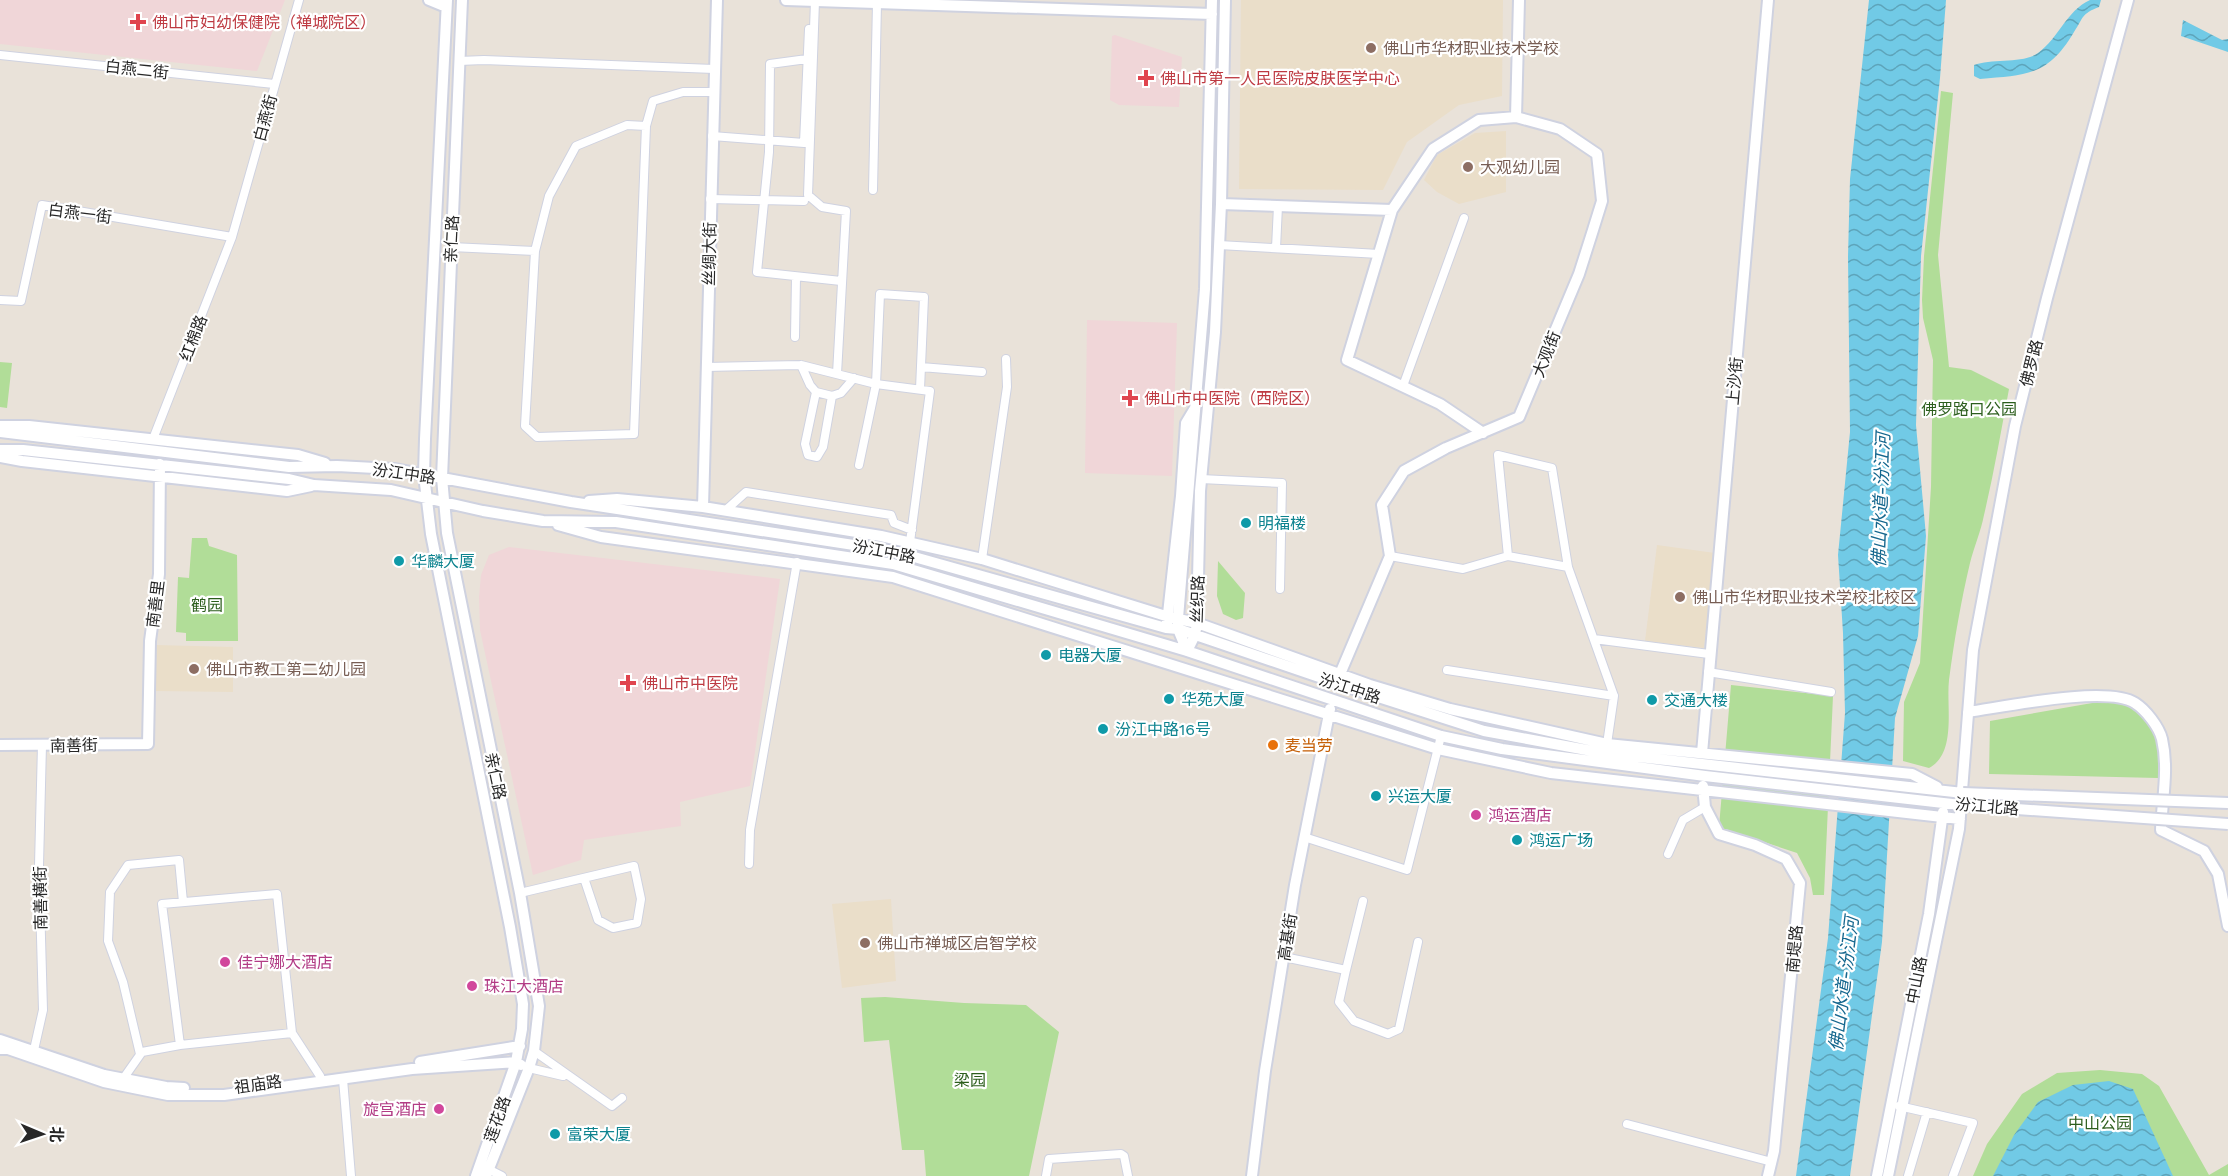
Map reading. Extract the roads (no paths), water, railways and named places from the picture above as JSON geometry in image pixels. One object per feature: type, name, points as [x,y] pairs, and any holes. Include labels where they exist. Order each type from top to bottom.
[{"type":"main road","points":[[429,0],[446,3]]},
{"type":"main road","name":"亲仁路","points":[[462,0],[442,478],[447,533],[520,892],[539,1006],[534,1052]]},
{"type":"main road","name":"丝绸大街","points":[[703,507],[717,0]]},
{"type":"main road","points":[[786,0],[1212,14]]},
{"type":"main road","points":[[1175,621],[1186,423],[1196,405],[1207,250],[1212,0]]},
{"type":"main road","name":"丝织路","points":[[1187,651],[1195,635],[1197,622],[1201,479],[1215,332],[1221,204],[1225,0]]},
{"type":"main road","points":[[1516,117],[1519,0]]},
{"type":"main road","name":"上沙街","points":[[1702,758],[1709,654],[1768,0]]},
{"type":"main road","name":"佛罗路","points":[[1961,805],[1973,650],[2015,426],[2047,298],[2128,0]]},
{"type":"main road","name":"亲仁路","points":[[446,3],[424,475],[433,546],[524,1004],[516,1062]]},
{"type":"main road","name":"大观街","points":[[1390,556],[1382,506],[1404,471],[1446,448],[1520,417],[1579,274],[1602,201],[1597,154],[1560,129],[1516,117],[1479,120],[1433,149],[1392,210],[1347,360],[1403,386]]},
{"type":"main road","points":[[1221,204],[1392,210]]},
{"type":"main road","points":[[1403,386],[1440,404],[1483,433]]},
{"type":"main road","points":[[0,426],[29,426],[298,455],[337,466]]},
{"type":"main road","name":"汾江中路","points":[[0,432],[289,466],[394,469],[571,502],[893,551],[1166,628],[1175,621],[1195,635],[1484,731],[1603,753],[1702,758]]},
{"type":"main road","points":[[0,450],[23,450],[160,464],[289,479],[314,485]]},
{"type":"main road","points":[[0,457],[287,491],[314,485]]},
{"type":"main road","name":"南善里","points":[[148,744],[150,641],[159,574],[160,464]]},
{"type":"main road","name":"汾江中路","points":[[314,485],[391,490],[543,521],[616,522],[893,564],[1187,651],[1442,736],[1502,749],[1705,776],[1747,769]]},
{"type":"main road","points":[[571,502],[617,499],[703,507],[910,542],[982,559],[1175,621],[1197,622],[1340,674],[1450,709],[1607,744],[1702,758],[1747,769]]},
{"type":"main road","points":[[543,521],[601,537],[893,577],[1438,749],[1551,773],[1960,819]]},
{"type":"main road","points":[[1340,674],[1390,556]]},
{"type":"main road","name":"丝织路","points":[[1175,621],[1187,651]]},
{"type":"main road","points":[[1968,712],[2079,696],[2106,696],[2135,702],[2150,717],[2162,736],[2165,759],[2161,830],[2204,851],[2218,874],[2228,926]]},
{"type":"main road","name":"高基街","points":[[1252,1176],[1265,1071],[1304,837],[1328,714],[1333,699]]},
{"type":"main road","name":"南善街","points":[[0,745],[148,744]]},
{"type":"main road","name":"汾江北路","points":[[1747,769],[1912,774],[1943,790],[1962,793],[2228,803]]},
{"type":"main road","name":"汾江北路","points":[[1747,769],[1961,805],[2228,824]]},
{"type":"main road","name":"南堤路","points":[[1705,776],[1702,790],[1705,807],[1719,834],[1755,845],[1786,859],[1800,883],[1774,1151],[1768,1176]]},
{"type":"main road","points":[[1944,802],[1962,793]]},
{"type":"main road","name":"中山路","points":[[1877,1176],[1929,914],[1944,802]]},
{"type":"main road","name":"中山路","points":[[1888,1176],[1961,805]]},
{"type":"main road","name":"祖庙路","points":[[0,1040],[104,1075],[166,1087],[224,1089],[520,1046]]},
{"type":"main road","points":[[520,1046],[534,1052]]},
{"type":"main road","name":"祖庙路","points":[[0,1049],[8,1049],[104,1082],[168,1095],[225,1095],[412,1069],[516,1062]]},
{"type":"main road","name":"莲花路","points":[[487,1173],[534,1052]]},
{"type":"main road","points":[[516,1062],[529,1068]]},
{"type":"main road","name":"莲花路","points":[[476,1176],[516,1062]]},
{"type":"street","name":"白燕街","points":[[232,237],[299,0]]},
{"type":"street","points":[[815,1],[808,195],[822,207],[846,211],[837,374]]},
{"type":"street","points":[[873,190],[877,3]]},
{"type":"street","points":[[712,136],[804,143],[809,29]]},
{"type":"street","name":"白燕二街","points":[[0,55],[274,84]]},
{"type":"street","points":[[807,59],[770,64],[769,141],[757,272],[841,281]]},
{"type":"street","points":[[459,61],[714,69]]},
{"type":"street","points":[[646,126],[627,125],[576,146],[549,196],[535,251],[525,426],[537,437],[634,434],[646,126],[653,101],[683,92],[714,92]]},
{"type":"street","points":[[710,199],[764,202],[804,201]]},
{"type":"street","name":"白燕一街","points":[[0,300],[21,301],[42,205],[232,237]]},
{"type":"street","points":[[1276,248],[1278,206]]},
{"type":"street","points":[[1403,386],[1464,218]]},
{"type":"street","name":"红棉路","points":[[153,439],[232,237]]},
{"type":"street","points":[[1219,245],[1378,254]]},
{"type":"street","points":[[451,247],[535,251]]},
{"type":"street","points":[[795,337],[796,277]]},
{"type":"street","points":[[859,465],[876,384],[880,294],[924,297],[920,389]]},
{"type":"street","points":[[982,559],[1007,387],[1006,359]]},
{"type":"street","points":[[801,366],[816,392],[832,396],[841,393],[855,378]]},
{"type":"street","points":[[706,367],[801,366],[876,384],[930,391],[910,542]]},
{"type":"street","points":[[921,367],[982,372]]},
{"type":"street","points":[[816,392],[805,444],[808,455],[817,457],[823,447],[832,396]]},
{"type":"street","points":[[1509,556],[1498,455],[1552,468],[1568,567],[1614,696],[1607,744]]},
{"type":"street","points":[[1201,479],[1282,483],[1280,589]]},
{"type":"street","points":[[726,510],[746,492],[891,516],[894,524],[912,530]]},
{"type":"street","points":[[1390,556],[1463,569],[1509,556],[1568,567]]},
{"type":"street","points":[[749,864],[750,831],[796,562]]},
{"type":"street","points":[[1594,639],[1709,654]]},
{"type":"street","points":[[1447,670],[1614,696]]},
{"type":"street","points":[[1708,672],[1831,692]]},
{"type":"street","points":[[1304,837],[1407,870],[1442,736]]},
{"type":"street","name":"南善横街","points":[[34,1050],[43,1010],[39,865],[42,745]]},
{"type":"street","points":[[1668,854],[1683,820],[1705,807]]},
{"type":"street","points":[[140,1054],[123,982],[108,941],[110,892],[128,865],[179,860],[183,902]]},
{"type":"street","points":[[520,892],[634,866],[641,899],[637,923],[613,928],[598,920],[584,878]]},
{"type":"street","points":[[180,1045],[162,904],[277,894],[292,1033],[320,1076]]},
{"type":"street","points":[[1363,901],[1339,1002],[1354,1021],[1388,1034],[1399,1029],[1418,942]]},
{"type":"street","points":[[1284,957],[1346,970]]},
{"type":"street","points":[[123,1078],[142,1052],[180,1045],[292,1033]]},
{"type":"street","points":[[534,1052],[612,1106],[622,1098]]},
{"type":"street","points":[[529,1068],[568,1077]]},
{"type":"street","points":[[343,1079],[351,1176]]},
{"type":"street","points":[[1891,1104],[1973,1123],[1953,1176]]},
{"type":"street","points":[[1908,1176],[1926,1112]]},
{"type":"street","points":[[1627,1124],[1772,1162]]},
{"type":"street","points":[[1046,1176],[1049,1159],[1121,1154],[1125,1156],[1128,1176]]},
{"type":"street","points":[[487,1173],[502,1176]]},
{"type":"water","name":"佛山水道-汾江河","points":[[1869,0],[1946,0],[1921,256],[1916,425],[1926,536],[1918,636],[1895,718],[1882,942],[1850,1176],[1796,1176],[1828,938],[1845,713],[1838,555],[1850,432],[1848,257],[1850,179]]},
{"type":"water","points":[[2090,0],[2101,0],[2099,7],[2083,16],[2064,46],[2045,65],[2024,74],[1980,79],[1974,76],[1974,65],[2024,59],[2038,53],[2052,40],[2075,11]]},
{"type":"water","points":[[2183,20],[2222,40],[2228,39],[2228,52],[2181,36]]},
{"type":"water","name":"中山公园","points":[[2109,1081],[2133,1089],[2173,1176],[1993,1176],[2014,1135],[2038,1102],[2073,1085]]},
{"type":"place","name":"佛山市妇幼保健院（禅城院区）","points":[[138,22]]},
{"type":"place","name":"佛山市华材职业技术学校","points":[[1371,48]]},
{"type":"place","name":"佛山市第一人民医院皮肤医学中心","points":[[1146,78]]},
{"type":"place","name":"大观幼儿园","points":[[1468,167]]},
{"type":"place","name":"佛山市中医院（西院区）","points":[[1130,398]]},
{"type":"place","name":"明福楼","points":[[1246,523]]},
{"type":"place","name":"华麟大厦","points":[[399,561]]},
{"type":"place","name":"佛山市华材职业技术学校北校区","points":[[1680,597]]},
{"type":"place","name":"电器大厦","points":[[1046,655]]},
{"type":"place","name":"佛山市教工第二幼儿园","points":[[194,669]]},
{"type":"place","name":"佛山市中医院","points":[[628,683]]},
{"type":"place","name":"华苑大厦","points":[[1169,699]]},
{"type":"place","name":"交通大楼","points":[[1652,700]]},
{"type":"place","name":"汾江中路16号","points":[[1103,729]]},
{"type":"place","name":"麦当劳","points":[[1273,745]]},
{"type":"place","name":"兴运大厦","points":[[1376,796]]},
{"type":"place","name":"鸿运酒店","points":[[1476,815]]},
{"type":"place","name":"鸿运广场","points":[[1517,840]]},
{"type":"place","name":"佛山市禅城区启智学校","points":[[865,943]]},
{"type":"place","name":"佳宁娜大酒店","points":[[225,962]]},
{"type":"place","name":"珠江大酒店","points":[[472,986]]},
{"type":"place","name":"旋宫酒店","points":[[439,1109]]},
{"type":"place","name":"富荣大厦","points":[[555,1134]]},
{"type":"park label","name":"佛罗路口公园","points":[[1969,409]]},
{"type":"park label","name":"鹤园","points":[[207,605]]},
{"type":"park label","name":"梁园","points":[[970,1080]]}]
